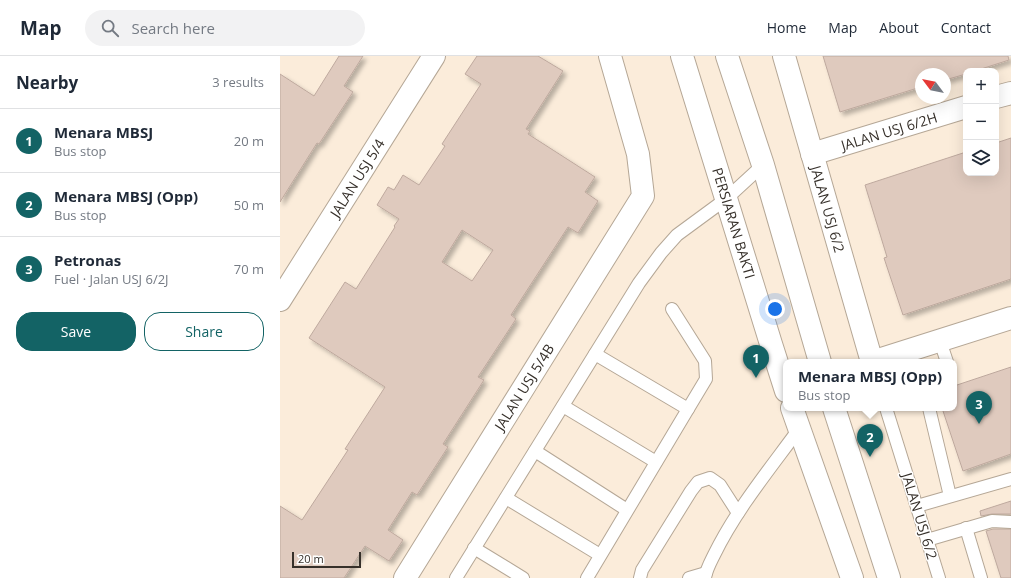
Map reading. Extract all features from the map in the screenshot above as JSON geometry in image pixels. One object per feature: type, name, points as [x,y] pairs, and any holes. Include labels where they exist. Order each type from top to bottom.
[{"type":"street","name":"JALAN USJ 5/4","points":[[280,300],[434,56]]},
{"type":"street","name":"JALAN USJ 5/4B","points":[[405,578],[643,196],[638,154],[610,56]]},
{"type":"street","name":"PERSIARAN BAKTI","points":[[682,56],[783,381]]},
{"type":"street","points":[[727,56],[763,165],[819,359]]},
{"type":"street","name":"JALAN USJ 6/2","points":[[784,56],[871,359]]},
{"type":"street","points":[[999,97],[1011,93]]},
{"type":"street","name":"JALAN USJ 6/2H","points":[[812,154],[963,108]]},
{"type":"street","points":[[881,359],[1011,318]]},
{"type":"street","points":[[793,411],[852,578]]},
{"type":"street","points":[[835,411],[889,578]]},
{"type":"lane","points":[[456,578],[639,283],[661,253],[677,235],[726,199],[763,165]]},
{"type":"lane","points":[[587,578],[706,379],[705,361],[672,309]]},
{"type":"lane","points":[[940,340],[946,359]]},
{"type":"lane","points":[[595,354],[688,409]]},
{"type":"lane","points":[[563,406],[656,462]]},
{"type":"lane","name":"JALAN USJ 6/2","points":[[887,411],[939,578]]},
{"type":"lane","points":[[930,411],[950,496]]},
{"type":"lane","points":[[689,578],[705,575],[719,544],[738,513],[799,429]]},
{"type":"lane","points":[[535,451],[628,510]]},
{"type":"lane","points":[[640,578],[642,570],[698,482],[710,478],[720,485],[738,513]]},
{"type":"lane","points":[[917,506],[1011,479]]},
{"type":"lane","points":[[506,498],[600,556]]},
{"type":"lane","points":[[927,540],[992,521],[1011,522]]},
{"type":"lane","points":[[966,528],[981,578]]},
{"type":"lane","points":[[474,548],[523,578]]},
{"type":"building","points":[[339,56],[363,56],[344,86],[353,92],[319,144],[317,143],[280,202],[280,74],[314,96]]},
{"type":"building","points":[[477,56],[538,56],[563,71],[526,129],[530,131],[528,134],[595,177],[585,192],[598,201],[578,233],[568,227],[511,315],[516,319],[478,377],[484,380],[443,444],[448,447],[417,495],[412,492],[388,530],[403,540],[389,561],[365,546],[344,578],[280,578],[280,506],[302,520],[348,450],[345,449],[385,387],[309,338],[345,282],[356,289],[395,227],[394,226],[399,219],[377,205],[388,187],[394,190],[403,175],[419,185],[445,146],[442,144],[481,84],[465,74]],"holes":[[[462,230],[493,250],[472,281],[442,262]]]},
{"type":"building","points":[[823,56],[1008,56],[1009,60],[984,68],[963,68],[963,75],[951,78],[951,68],[915,68],[915,89],[840,112]]},
{"type":"building","points":[[1011,138],[1011,279],[903,315],[884,258],[887,257],[865,185],[963,153],[963,176],[999,176],[999,142]]},
{"type":"building","points":[[1011,367],[1011,454],[963,471],[943,411],[957,411],[957,385]]},
{"type":"building","points":[[1011,501],[1011,514],[992,514],[981,516],[980,511]]},
{"type":"building","points":[[993,529],[1011,529],[1011,578],[1001,578],[986,531]]},
{"type":"place","name":"Menara MBSJ","points":[[756,378]]},
{"type":"place","name":"Petronas","points":[[979,424]]},
{"type":"place","name":"Menara MBSJ (Opp)","points":[[870,457]]}]
